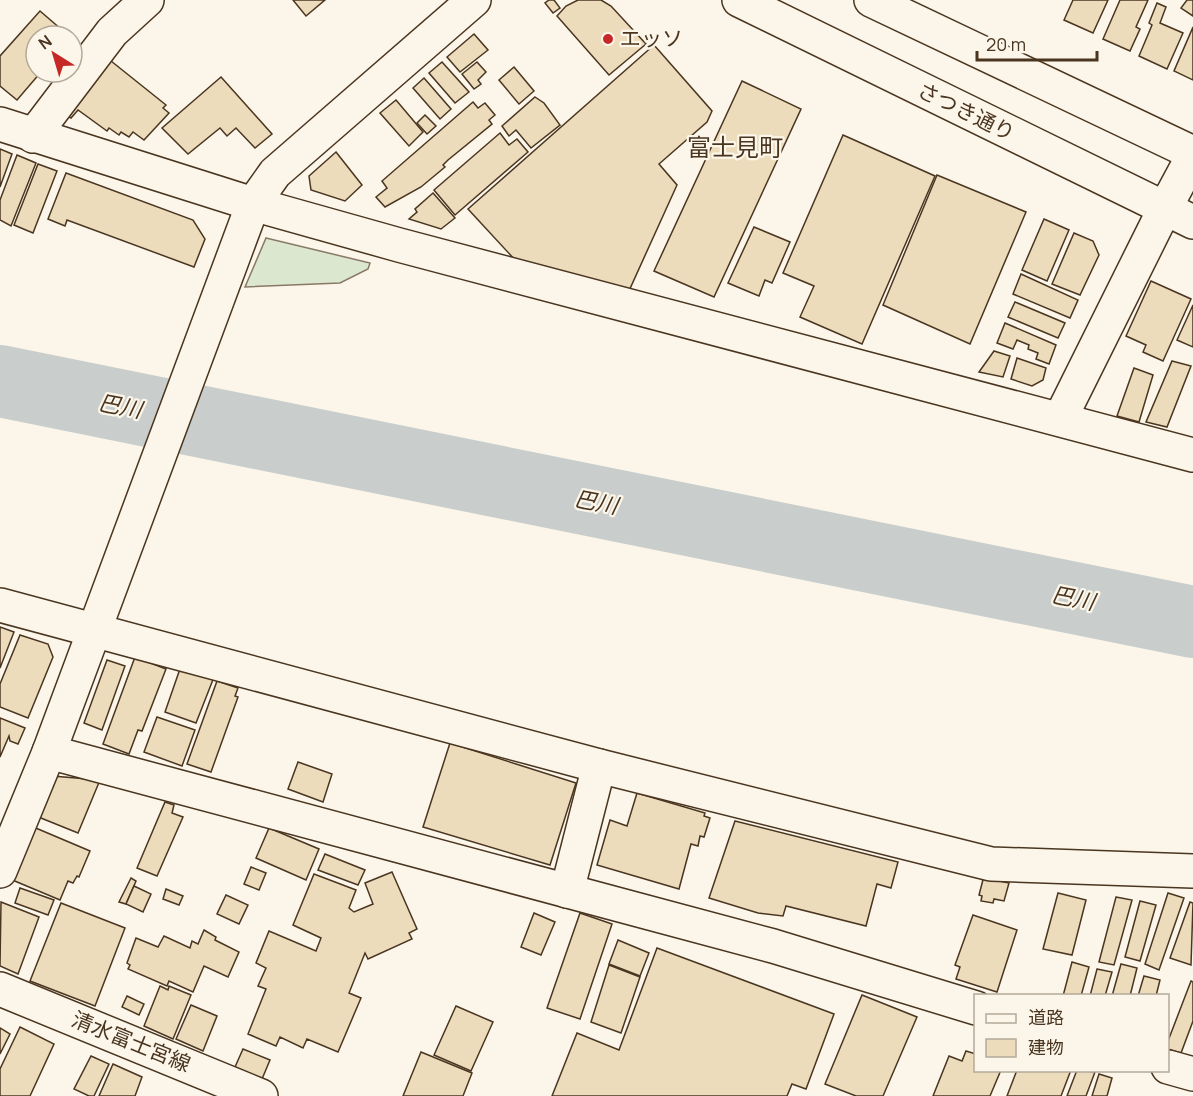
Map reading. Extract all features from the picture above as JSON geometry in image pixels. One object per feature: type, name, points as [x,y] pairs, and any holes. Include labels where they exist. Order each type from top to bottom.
[{"type":"street","points":[[33,136],[112,32],[147,0]]},
{"type":"street","points":[[0,871],[49,752],[220,287],[253,204],[275,173],[474,0]]},
{"type":"street","name":"さつき通り","points":[[739,0],[1164,210],[1193,222]]},
{"type":"street","points":[[871,0],[1193,155],[1060,419]]},
{"type":"street","points":[[0,124],[253,204],[1193,455]]},
{"type":"street","points":[[0,605],[96,624],[599,766],[991,864],[1193,871]]},
{"type":"street","points":[[49,752],[773,946],[974,1008]]},
{"type":"street","points":[[567,891],[599,766]]},
{"type":"street","name":"清水富士宮線","points":[[0,989],[261,1096]]},
{"type":"street","points":[[1169,1068],[1193,1074]]},
{"type":"green space","points":[[266,238],[370,263],[368,269],[340,283],[245,287]]},
{"type":"building","points":[[293,0],[325,0],[306,16]]},
{"type":"building","points":[[554,0],[560,8],[553,13],[545,3]]},
{"type":"building","points":[[578,0],[601,0],[611,6],[646,44],[609,75],[557,16],[566,6]]},
{"type":"building","points":[[1073,0],[1108,0],[1093,33],[1064,20]]},
{"type":"building","points":[[1120,0],[1148,0],[1136,27],[1140,29],[1130,51],[1103,39]]},
{"type":"building","points":[[1187,0],[1193,0],[1193,16],[1181,8]]},
{"type":"building","points":[[1157,3],[1166,7],[1160,23],[1183,33],[1167,69],[1139,56],[1152,25],[1149,23]]},
{"type":"building","points":[[40,11],[55,24],[28,24]]},
{"type":"building","points":[[1193,27],[1193,80],[1174,71]]},
{"type":"building","points":[[24,29],[24,84],[31,84],[17,100],[0,86],[0,56]]},
{"type":"building","points":[[474,34],[488,50],[460,72],[447,57]]},
{"type":"building","points":[[654,45],[712,111],[707,122],[659,164],[677,185],[628,293],[516,261],[468,209]]},
{"type":"building","points":[[106,57],[166,105],[163,108],[169,113],[144,140],[133,132],[129,137],[121,132],[119,135],[109,128],[107,131],[78,110],[71,118],[67,116]]},
{"type":"building","points":[[442,62],[469,92],[455,103],[429,73]]},
{"type":"building","points":[[477,62],[486,72],[478,80],[481,84],[474,89],[462,74]]},
{"type":"building","points":[[514,67],[534,91],[519,104],[499,80]]},
{"type":"building","points":[[221,77],[272,134],[255,148],[236,128],[227,136],[220,128],[188,154],[162,128]]},
{"type":"building","points":[[424,78],[451,109],[440,119],[413,88]]},
{"type":"building","points":[[742,81],[801,109],[714,297],[654,271]]},
{"type":"building","points":[[535,97],[544,103],[560,125],[531,148],[516,130],[509,136],[502,126]]},
{"type":"building","points":[[396,100],[423,132],[409,146],[380,113]]},
{"type":"building","points":[[473,102],[478,108],[485,103],[495,115],[489,120],[492,124],[448,160],[443,165],[445,167],[421,187],[385,207],[376,197],[387,188],[382,181]]},
{"type":"building","points":[[425,115],[436,126],[427,134],[417,123]]},
{"type":"building","points":[[500,133],[509,145],[517,139],[528,152],[455,215],[434,190]]},
{"type":"building","points":[[843,135],[935,176],[862,344],[800,317],[814,286],[783,273]]},
{"type":"building","points":[[0,149],[12,154],[0,187]]},
{"type":"building","points":[[336,152],[362,185],[345,201],[311,190],[309,176]]},
{"type":"building","points":[[17,155],[36,163],[11,226],[0,220],[0,200]]},
{"type":"building","points":[[38,164],[57,171],[33,233],[14,225]]},
{"type":"building","points":[[66,173],[193,220],[205,239],[194,267],[67,220],[65,226],[48,219]]},
{"type":"building","points":[[937,175],[1026,212],[970,344],[883,305]]},
{"type":"building","points":[[433,193],[455,218],[441,229],[409,219],[417,212],[415,209]]},
{"type":"building","points":[[1044,219],[1069,230],[1047,281],[1022,270]]},
{"type":"building","points":[[754,227],[790,242],[772,283],[765,280],[759,296],[728,283]]},
{"type":"building","points":[[1074,233],[1093,241],[1099,255],[1080,295],[1052,284]]},
{"type":"building","points":[[1021,274],[1078,300],[1070,318],[1013,294]]},
{"type":"building","points":[[1151,281],[1191,299],[1163,361],[1143,352],[1146,345],[1126,336]]},
{"type":"building","points":[[1015,302],[1065,323],[1058,338],[1008,317]]},
{"type":"building","points":[[1193,305],[1193,347],[1177,340]]},
{"type":"building","points":[[1005,323],[1056,345],[1049,364],[1036,359],[1038,353],[1028,349],[1029,345],[1017,340],[1013,349],[997,343]]},
{"type":"building","points":[[994,351],[1010,356],[1003,377],[979,372]]},
{"type":"building","points":[[1017,358],[1046,368],[1043,380],[1032,386],[1011,379]]},
{"type":"building","points":[[1172,361],[1191,366],[1167,427],[1146,422]]},
{"type":"building","points":[[1134,368],[1153,375],[1139,422],[1117,416]]},
{"type":"building","points":[[0,627],[14,632],[0,668]]},
{"type":"building","points":[[20,635],[48,644],[53,657],[28,718],[0,707],[0,684]]},
{"type":"building","points":[[135,657],[166,669],[142,731],[138,730],[129,754],[103,744]]},
{"type":"building","points":[[107,660],[125,666],[102,730],[84,723]]},
{"type":"building","points":[[181,666],[214,677],[196,723],[165,712]]},
{"type":"building","points":[[217,681],[238,688],[235,696],[238,697],[211,772],[187,764]]},
{"type":"building","points":[[157,717],[195,730],[182,766],[144,752]]},
{"type":"building","points":[[0,718],[25,728],[18,744],[10,741],[9,736],[0,757]]},
{"type":"building","points":[[450,743],[576,783],[550,865],[423,827]]},
{"type":"building","points":[[298,762],[332,774],[323,802],[288,789]]},
{"type":"building","points":[[52,776],[100,780],[78,833],[36,816]]},
{"type":"building","points":[[637,793],[705,813],[704,816],[710,818],[704,837],[700,836],[698,846],[691,844],[679,889],[597,865],[610,820],[627,826]]},
{"type":"building","points":[[165,802],[174,805],[172,813],[183,817],[157,876],[137,868]]},
{"type":"building","points":[[735,821],[898,862],[891,888],[877,884],[866,926],[786,906],[783,916],[758,913],[709,898]]},
{"type":"building","points":[[31,826],[90,851],[79,877],[77,876],[73,883],[68,881],[60,900],[10,879]]},
{"type":"building","points":[[269,828],[319,849],[306,880],[256,858]]},
{"type":"building","points":[[325,854],[365,870],[358,885],[318,870]]},
{"type":"building","points":[[251,867],[266,873],[259,890],[244,884]]},
{"type":"building","points":[[392,872],[417,929],[409,933],[412,939],[368,959],[365,953],[349,993],[361,998],[338,1052],[307,1039],[303,1048],[280,1037],[276,1046],[248,1034],[266,989],[258,986],[266,968],[256,963],[269,931],[316,951],[321,938],[293,925],[314,874],[356,890],[349,908],[354,912],[373,904],[365,883]]},
{"type":"building","points":[[985,872],[1000,876],[999,881],[1009,883],[1004,901],[994,899],[993,903],[981,901],[982,896],[979,895]]},
{"type":"building","points":[[131,878],[136,881],[126,904],[119,902]]},
{"type":"building","points":[[134,886],[151,894],[143,912],[126,904]]},
{"type":"building","points":[[20,888],[54,900],[48,915],[15,903]]},
{"type":"building","points":[[166,889],[183,896],[179,905],[163,899]]},
{"type":"building","points":[[1058,893],[1086,900],[1072,955],[1043,949]]},
{"type":"building","points":[[1168,893],[1184,898],[1159,970],[1145,964]]},
{"type":"building","points":[[226,895],[248,905],[239,924],[217,914]]},
{"type":"building","points":[[1116,897],[1132,900],[1114,965],[1099,962]]},
{"type":"building","points":[[1140,901],[1156,905],[1140,961],[1125,957]]},
{"type":"building","points":[[1,902],[39,917],[18,974],[0,966]]},
{"type":"building","points":[[1190,902],[1193,903],[1191,965],[1170,958]]},
{"type":"building","points":[[61,903],[125,928],[95,1006],[30,981]]},
{"type":"building","points":[[534,913],[555,922],[541,955],[521,947]]},
{"type":"building","points":[[580,913],[612,924],[580,1019],[547,1008]]},
{"type":"building","points":[[973,915],[1017,930],[997,992],[956,979],[960,967],[955,965]]},
{"type":"building","points":[[204,930],[216,937],[215,940],[239,952],[228,977],[204,966],[193,992],[169,981],[167,986],[128,969],[130,965],[127,963],[136,938],[158,947],[164,936],[190,948],[192,941],[198,944]]},
{"type":"building","points":[[618,940],[649,953],[640,976],[609,964]]},
{"type":"building","points":[[657,948],[834,1014],[806,1089],[792,1084],[787,1096],[552,1096],[577,1033],[619,1050]]},
{"type":"building","points":[[1072,962],[1089,967],[1082,994],[1064,994]]},
{"type":"building","points":[[1121,964],[1137,968],[1130,994],[1113,994]]},
{"type":"building","points":[[609,965],[640,977],[621,1033],[591,1022]]},
{"type":"building","points":[[1097,969],[1112,972],[1106,994],[1091,994]]},
{"type":"building","points":[[1144,976],[1160,980],[1156,994],[1139,994]]},
{"type":"building","points":[[1191,981],[1193,982],[1193,1021],[1181,1053],[1169,1049],[1169,1038]]},
{"type":"building","points":[[160,986],[168,990],[169,986],[191,995],[173,1039],[144,1026]]},
{"type":"building","points":[[862,995],[917,1017],[883,1096],[856,1096],[825,1084]]},
{"type":"building","points":[[127,996],[144,1004],[139,1015],[122,1007]]},
{"type":"building","points":[[191,1005],[217,1016],[203,1051],[176,1039]]},
{"type":"building","points":[[456,1006],[493,1022],[471,1071],[434,1055]]},
{"type":"building","points":[[20,1027],[54,1044],[30,1096],[0,1096],[0,1069]]},
{"type":"building","points":[[0,1028],[10,1034],[0,1054]]},
{"type":"building","points":[[243,1049],[270,1060],[262,1079],[235,1067]]},
{"type":"building","points":[[966,1051],[974,1053],[974,1072],[1000,1072],[990,1096],[933,1096],[949,1056],[962,1061]]},
{"type":"building","points":[[421,1052],[472,1073],[463,1096],[403,1096]]},
{"type":"building","points":[[91,1056],[109,1064],[94,1096],[74,1089]]},
{"type":"building","points":[[113,1064],[142,1077],[135,1096],[99,1096]]},
{"type":"building","points":[[1016,1072],[1070,1072],[1061,1096],[1007,1096]]},
{"type":"building","points":[[1076,1072],[1095,1072],[1086,1096],[1067,1096]]},
{"type":"building","points":[[1099,1074],[1112,1078],[1107,1096],[1092,1096]]},
{"type":"waterway","name":"巴川","points":[[0,381],[1193,622]]},
{"type":"place","name":"エッソ","points":[[608,39]]},
{"type":"district","name":"富士見町","points":[[735,148]]}]
